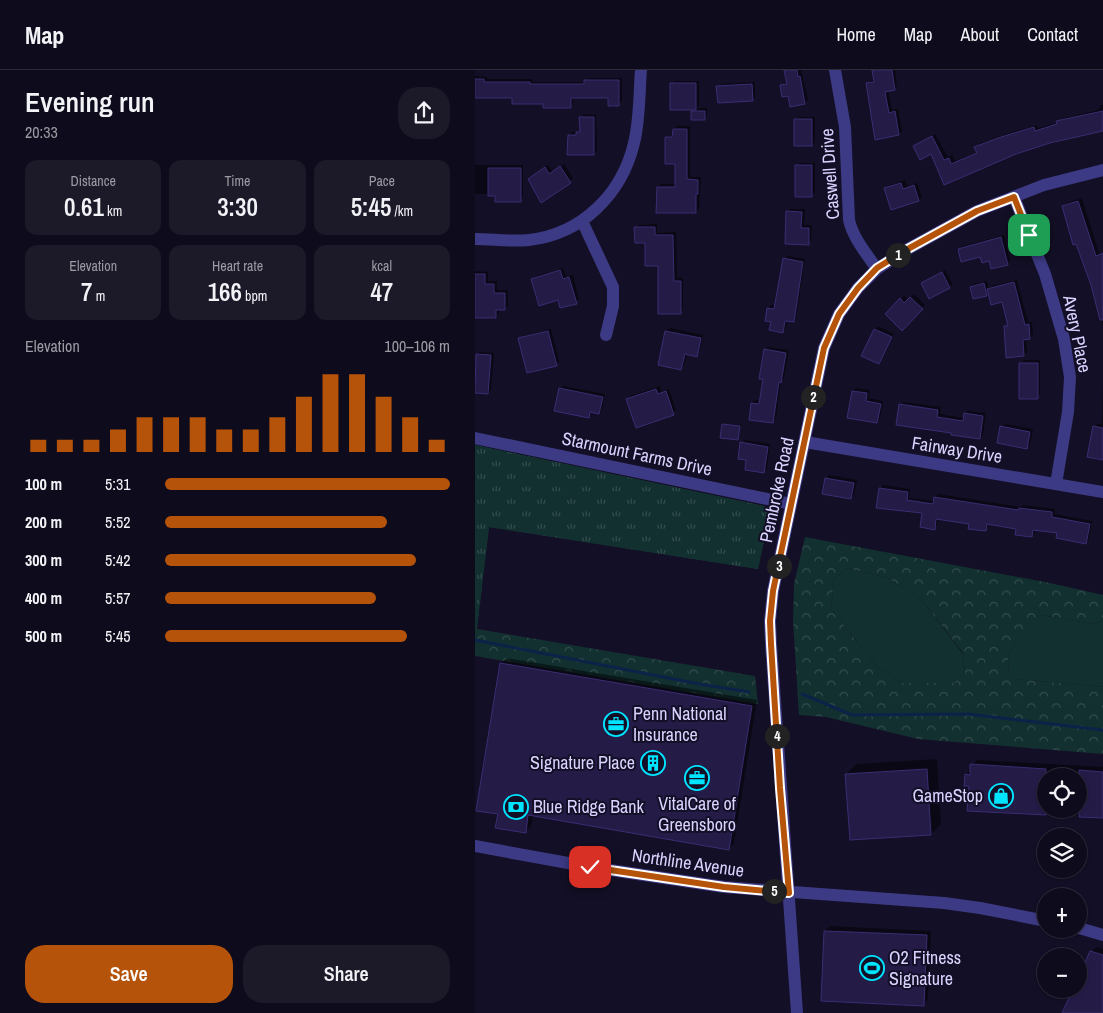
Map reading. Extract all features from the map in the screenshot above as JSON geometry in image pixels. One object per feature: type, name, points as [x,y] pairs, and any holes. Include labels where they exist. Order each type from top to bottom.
[{"type":"street","points":[[475,239],[536,239],[562,231],[583,221],[599,207],[616,186],[628,164],[635,141],[641,70]]},
{"type":"street","name":"Caswell Drive","points":[[835,70],[845,127],[851,230],[877,268]]},
{"type":"street","name":"Pembroke Road","points":[[797,1013],[770,621],[772,598],[819,367],[831,329],[839,314],[858,288],[877,268],[927,238],[977,211],[1044,185],[1103,170]]},
{"type":"street","name":"Avery Place","points":[[1014,197],[1045,274],[1064,339],[1070,377],[1068,412],[1055,484]]},
{"type":"street","points":[[583,221],[613,287],[613,306],[606,335]]},
{"type":"street","name":"Starmount Farms Drive","points":[[475,438],[791,504]]},
{"type":"street","name":"Fairway Drive","points":[[805,442],[1103,492]]},
{"type":"street","name":"Northline Avenue","points":[[475,846],[590,867],[704,884],[789,893],[944,903],[1037,919]]},
{"type":"street","points":[[1087,931],[1103,936]]},
{"type":"green space","points":[[475,445],[764,506],[770,513],[758,569],[489,527],[477,629],[755,676],[758,704],[475,656]]},
{"type":"green space","points":[[475,445],[764,506],[770,513],[758,569],[489,527],[475,642]]},
{"type":"green space","points":[[805,537],[1050,583],[1103,595],[1103,621],[1093,624],[1041,615],[1029,620],[1008,656],[1009,673],[1017,679],[1103,687],[1103,754],[918,739],[826,717],[799,715],[793,621],[794,584]],"holes":[[[847,568],[888,578],[921,599],[963,653],[965,674],[953,683],[902,683],[877,667],[831,609],[834,579]]]},
{"type":"green space","points":[[847,568],[888,578],[921,599],[963,654],[965,674],[953,683],[902,683],[877,667],[831,609],[834,579]]},
{"type":"green space","points":[[1041,615],[1093,624],[1103,621],[1103,687],[1017,679],[1009,673],[1008,656],[1028,620]]},
{"type":"building","points":[[784,70],[797,70],[798,77],[800,76],[805,104],[790,107],[788,96],[782,97],[780,85],[787,84]]},
{"type":"building","points":[[872,70],[892,70],[895,90],[885,92],[889,113],[895,111],[899,135],[875,140],[866,83],[874,82]]},
{"type":"building","points":[[475,79],[484,79],[484,82],[530,82],[530,84],[584,84],[584,80],[619,80],[619,106],[608,106],[608,98],[571,98],[571,108],[543,108],[543,104],[512,104],[512,98],[475,98]]},
{"type":"building","points":[[670,83],[696,83],[696,110],[670,110]]},
{"type":"building","points":[[752,84],[753,101],[718,103],[716,86]]},
{"type":"building","points":[[691,111],[705,111],[705,120],[691,120]]},
{"type":"building","points":[[1103,111],[1103,131],[1050,143],[1016,154],[944,185],[931,154],[920,160],[913,146],[932,136],[944,160],[949,158],[951,164],[977,153],[974,147],[1001,137],[1034,127],[1035,131],[1057,124],[1056,121]]},
{"type":"building","points":[[579,117],[594,117],[594,155],[567,155],[568,135],[576,135],[576,132],[580,132]]},
{"type":"building","points":[[794,119],[812,119],[812,146],[794,146]]},
{"type":"building","points":[[673,129],[687,129],[687,179],[698,180],[696,213],[656,213],[657,187],[675,187],[675,164],[665,164],[665,137],[672,137]]},
{"type":"building","points":[[795,165],[812,165],[812,197],[795,197]]},
{"type":"building","points":[[560,166],[571,183],[541,203],[528,179],[545,167],[549,174]]},
{"type":"building","points":[[488,168],[521,168],[521,202],[495,202],[495,196],[488,196]]},
{"type":"building","points":[[901,183],[903,189],[914,185],[919,201],[891,210],[884,188]]},
{"type":"building","points":[[1078,201],[1096,256],[1103,253],[1103,320],[1100,320],[1091,285],[1076,244],[1073,245],[1062,206]]},
{"type":"building","points":[[786,211],[802,212],[801,228],[809,228],[809,245],[785,244]]},
{"type":"building","points":[[634,227],[655,227],[655,235],[673,235],[674,281],[681,281],[681,314],[658,314],[658,266],[645,266],[645,243],[635,243]]},
{"type":"building","points":[[1001,237],[1008,265],[991,269],[989,261],[982,263],[980,257],[961,262],[958,249]]},
{"type":"building","points":[[783,258],[803,262],[794,322],[785,321],[783,333],[769,330],[771,322],[765,321],[767,308],[774,309]]},
{"type":"building","points":[[560,270],[563,279],[569,277],[577,304],[560,308],[558,300],[539,306],[531,279]]},
{"type":"building","points":[[942,272],[950,288],[929,299],[921,283]]},
{"type":"building","points":[[475,274],[485,274],[485,284],[494,284],[494,293],[505,293],[505,310],[496,310],[496,318],[475,318]]},
{"type":"building","points":[[1014,282],[1025,325],[1029,324],[1030,339],[1023,340],[1024,356],[1006,358],[1004,326],[1008,326],[1002,302],[991,305],[987,289]]},
{"type":"building","points":[[984,283],[987,296],[973,299],[970,287]]},
{"type":"building","points":[[910,297],[923,309],[902,331],[885,314],[900,298],[904,303]]},
{"type":"building","points":[[874,329],[892,337],[879,364],[861,356]]},
{"type":"building","points":[[548,331],[557,366],[527,373],[518,338]]},
{"type":"building","points":[[665,331],[701,338],[697,357],[685,354],[681,370],[658,365]]},
{"type":"building","points":[[764,349],[786,353],[781,383],[779,382],[773,423],[749,420],[751,403],[759,404],[763,379],[759,379]]},
{"type":"building","points":[[476,354],[491,355],[488,394],[475,393]]},
{"type":"building","points":[[1019,363],[1038,363],[1038,399],[1019,399]]},
{"type":"building","points":[[559,388],[603,397],[599,414],[590,412],[589,418],[554,411]]},
{"type":"building","points":[[656,389],[658,394],[666,391],[674,415],[636,428],[626,399]]},
{"type":"building","points":[[852,391],[867,393],[866,401],[881,404],[877,423],[847,418]]},
{"type":"building","points":[[899,404],[938,410],[937,417],[963,421],[964,413],[983,416],[980,439],[896,425]]},
{"type":"building","points":[[722,424],[740,426],[738,440],[720,438]]},
{"type":"building","points":[[1000,426],[1030,432],[1027,449],[997,443]]},
{"type":"building","points":[[1093,426],[1103,428],[1103,460],[1087,457]]},
{"type":"building","points":[[740,442],[768,447],[764,473],[745,470],[746,460],[738,459]]},
{"type":"building","points":[[825,478],[854,483],[851,499],[822,494]]},
{"type":"building","points":[[879,488],[908,492],[907,500],[933,504],[934,497],[1018,510],[1019,508],[1052,512],[1052,517],[1090,524],[1086,544],[1056,538],[1057,533],[1033,530],[1032,537],[1015,535],[1016,529],[987,524],[986,531],[968,529],[969,524],[936,519],[935,530],[920,527],[922,513],[876,508]]},
{"type":"building","name":"Signature Place","points":[[500,663],[752,706],[729,850],[528,815],[526,833],[495,828],[498,814],[476,811]]},
{"type":"building","points":[[970,764],[1037,768],[1037,815],[967,811],[969,786],[964,786],[965,774],[970,775]]},
{"type":"building","points":[[927,769],[931,835],[850,840],[845,774]]},
{"type":"building","points":[[1087,771],[1103,772],[1103,818],[1087,817]]},
{"type":"building","points":[[824,931],[927,935],[924,1006],[821,1001]]},
{"type":"building","points":[[1090,951],[1103,955],[1103,1013],[1062,1013],[1069,998],[1087,998],[1087,958]]},
{"type":"waterway","points":[[475,640],[749,692]]},
{"type":"waterway","points":[[802,694],[852,715],[968,714],[1103,730]]},
{"type":"place","name":"Penn National Insurance","points":[[616,724]]},
{"type":"place","name":"Signature Place","points":[[653,763]]},
{"type":"place","name":"VitalCare of Greensboro","points":[[697,778]]},
{"type":"place","name":"GameStop","points":[[1001,796]]},
{"type":"place","name":"Blue Ridge Bank","points":[[516,807]]},
{"type":"place","name":"O2 Fitness Signature","points":[[872,968]]},
{"type":"route","points":[[590,867],[724,887],[789,893],[771,644],[771,605],[824,348],[839,314],[858,288],[877,268],[941,230],[977,211],[1014,197],[1029,235]]}]
